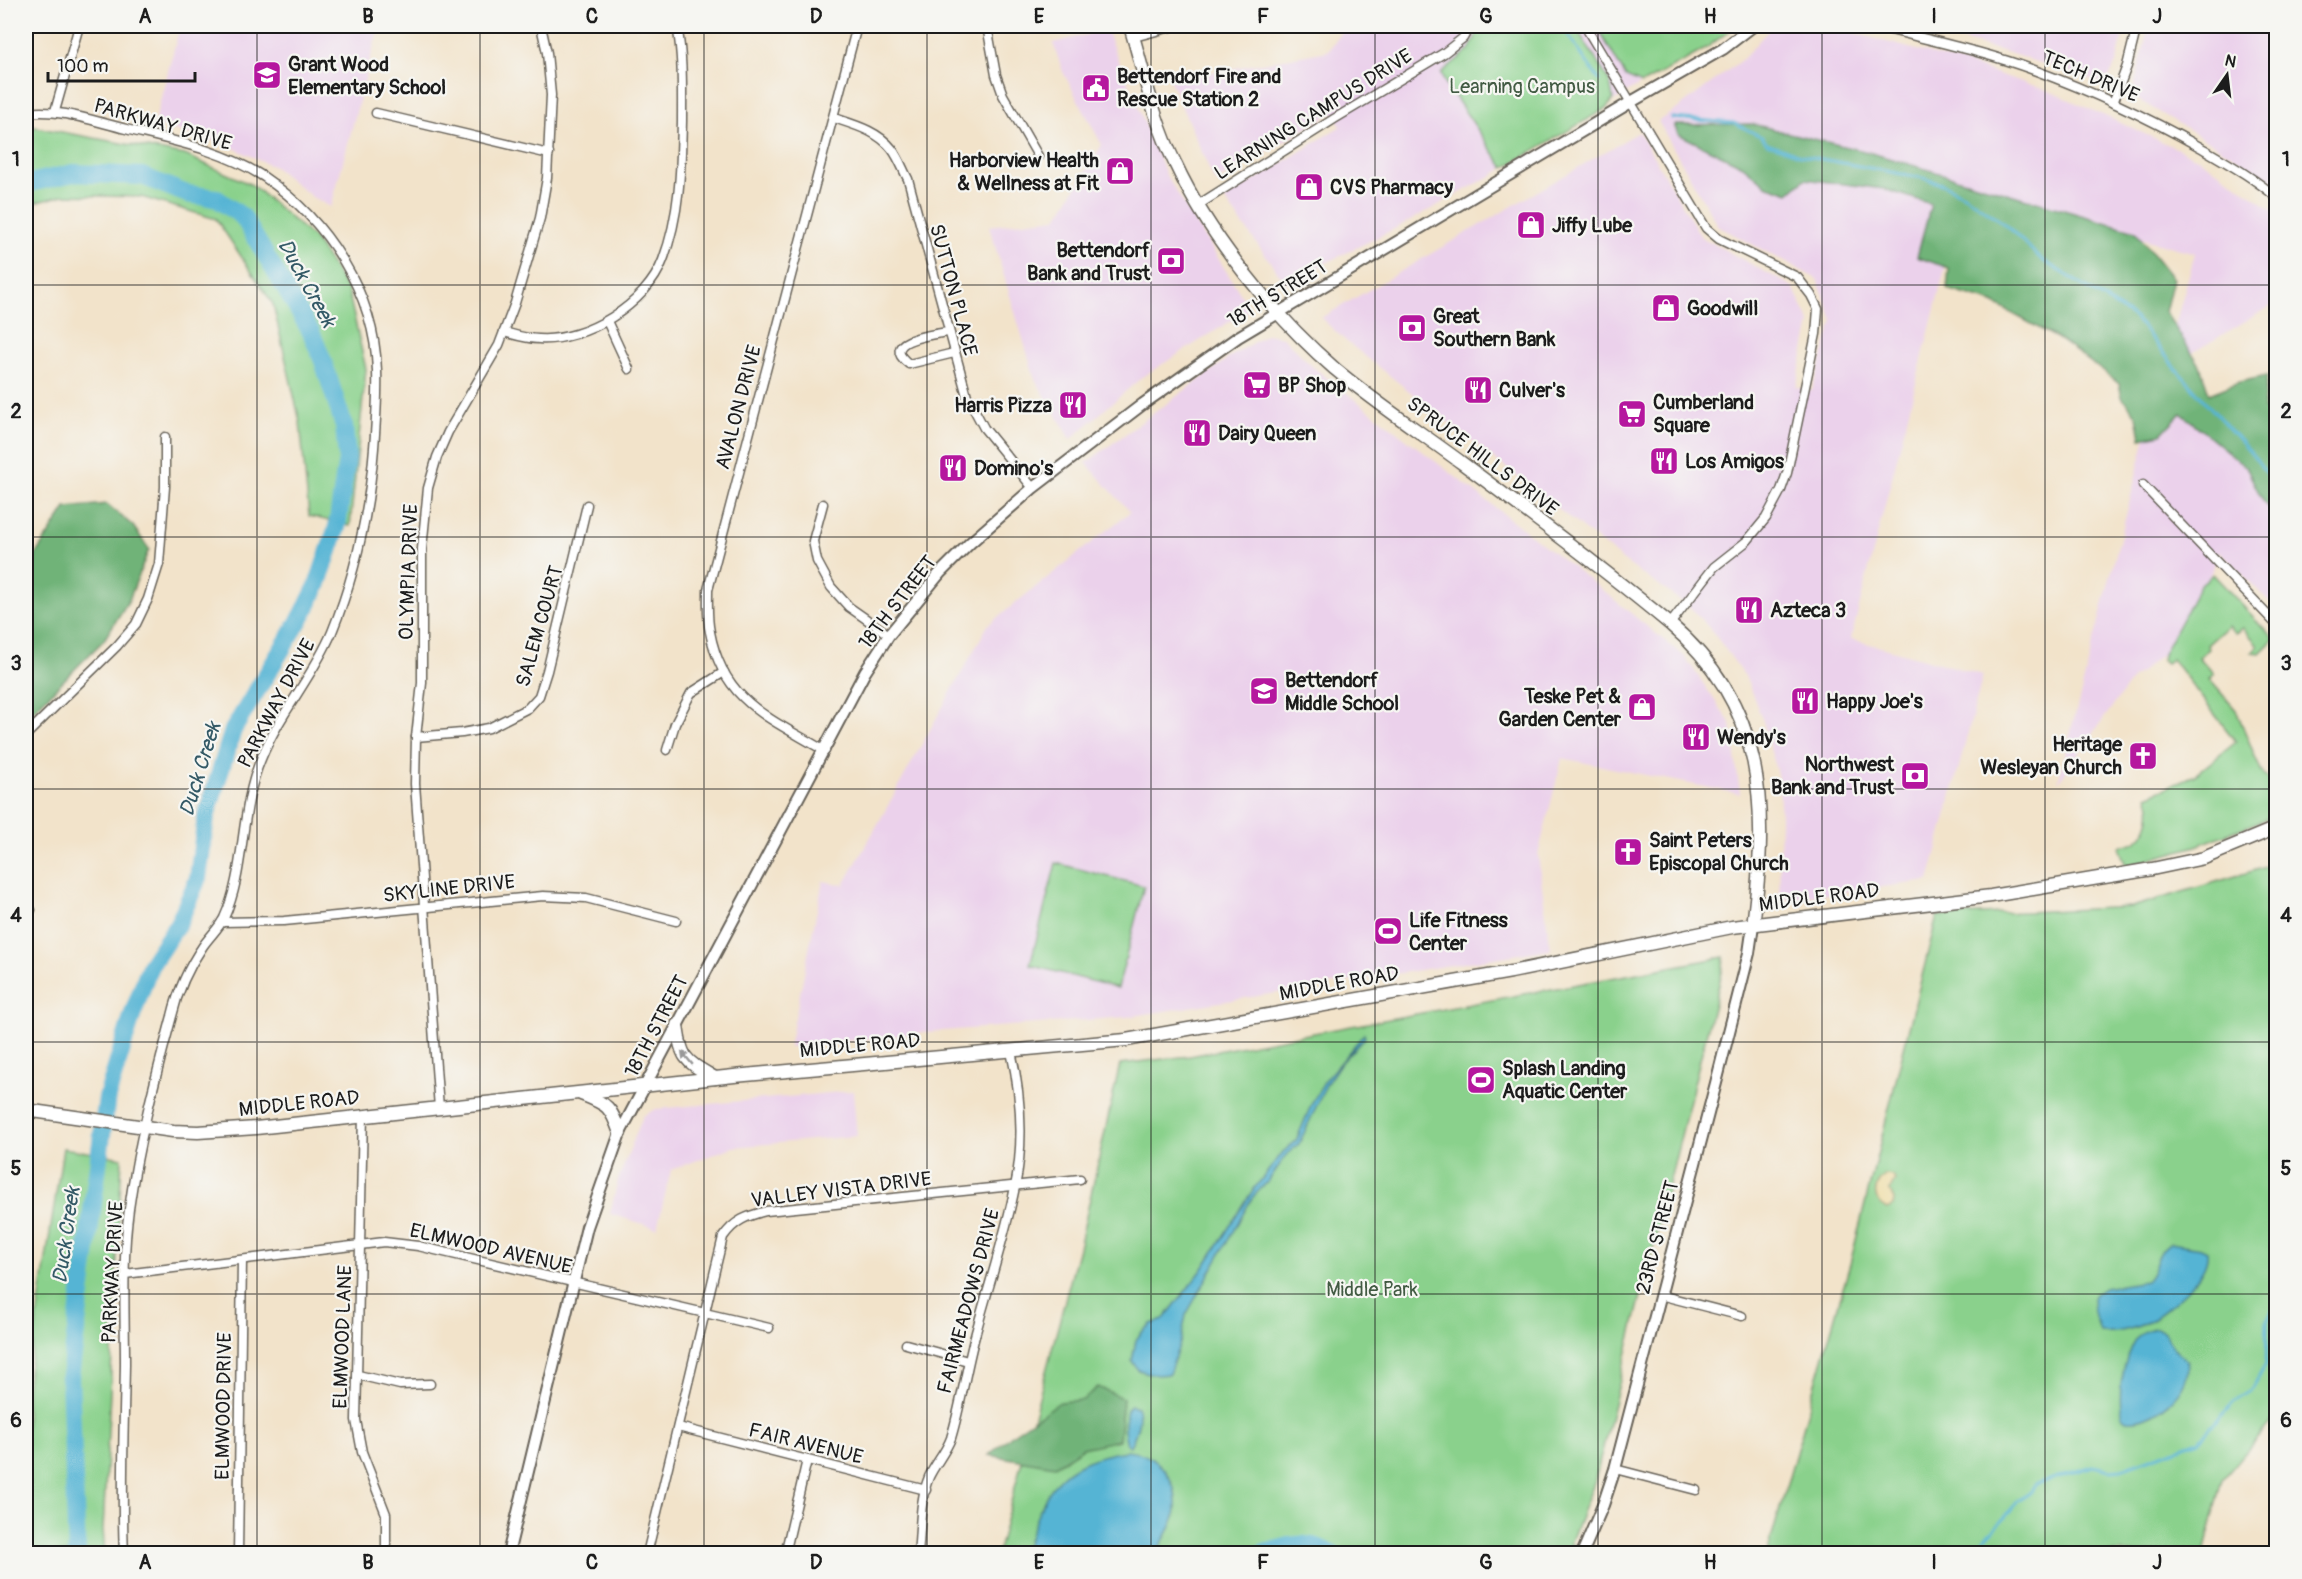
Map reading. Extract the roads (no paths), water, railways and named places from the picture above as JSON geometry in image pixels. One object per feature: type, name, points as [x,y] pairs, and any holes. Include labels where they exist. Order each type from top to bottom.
[{"type":"main road","name":"SPRUCE HILLS DRIVE","points":[[1132,31],[1148,96],[1174,163],[1198,205],[1227,248],[1278,313],[1315,350],[1364,392],[1462,463],[1670,624],[1694,646],[1730,694],[1752,751],[1761,803],[1757,895],[1753,925]]},
{"type":"main road","name":"MIDDLE ROAD","points":[[26,1110],[131,1127],[198,1132],[715,1078],[1011,1052],[1171,1033],[1511,972],[1732,927],[1991,896],[2152,869],[2204,858],[2277,828]]},
{"type":"main road","points":[[677,1025],[680,1048],[690,1064],[715,1078]]},
{"type":"main road","name":"MIDDLE ROAD","points":[[577,1093],[603,1102],[614,1114],[620,1133]]},
{"type":"street","points":[[56,111],[79,26]]},
{"type":"street","name":"OLYMPIA DRIVE","points":[[439,1108],[426,908],[415,784],[416,736],[422,683],[422,549],[428,488],[437,457],[448,432],[499,345],[515,303],[540,218],[548,178],[551,95],[547,53],[541,26]]},
{"type":"street","points":[[504,332],[539,339],[576,335],[607,321],[635,299],[650,284],[663,262],[681,182],[682,87],[677,26]]},
{"type":"street","name":"AVALON DRIVE","points":[[825,751],[753,709],[731,687],[710,631],[708,590],[857,26]]},
{"type":"street","points":[[987,26],[996,75],[1003,95],[1038,156]]},
{"type":"street","points":[[1132,31],[1175,26]]},
{"type":"street","name":"LEARNING CAMPUS DRIVE","points":[[1198,205],[1444,53],[1463,38],[1470,26]]},
{"type":"street","points":[[1584,26],[1706,228],[1719,239],[1797,277],[1811,295],[1818,309],[1819,320],[1787,473],[1774,507],[1748,541],[1714,567],[1670,624]]},
{"type":"street","name":"18TH STREET","points":[[508,1554],[595,1201],[620,1133],[865,672],[889,635],[940,573],[970,543],[1033,488],[1162,390],[1238,337],[1723,49],[1753,26]]},
{"type":"street","name":"TECH DRIVE","points":[[1875,26],[2034,70],[2113,103],[2153,121],[2255,179],[2277,197]]},
{"type":"street","points":[[2113,103],[2127,66],[2137,26]]},
{"type":"street","name":"PARKWAY DRIVE","points":[[26,113],[56,111],[220,154],[275,185],[296,202],[320,227],[343,259],[358,289],[373,337],[377,368],[377,412],[372,477],[364,529],[333,628],[317,664],[261,758],[248,797],[234,891],[222,922],[206,942],[180,985],[145,1128],[128,1212],[125,1274],[124,1554]]},
{"type":"street","points":[[376,113],[549,154]]},
{"type":"street","name":"SUTTON PLACE","points":[[834,118],[867,130],[892,149],[908,179],[967,396],[982,425],[1033,488]]},
{"type":"street","points":[[607,321],[629,369]]},
{"type":"street","points":[[948,332],[908,340],[902,345],[903,360],[909,364],[954,353]]},
{"type":"street","points":[[26,735],[117,646],[140,616],[159,564],[164,507],[165,437]]},
{"type":"street","points":[[2143,485],[2277,624]]},
{"type":"street","points":[[823,504],[813,541],[817,561],[831,587],[849,607],[889,635]]},
{"type":"street","name":"SALEM COURT","points":[[416,736],[462,733],[489,728],[528,708],[539,696],[587,505]]},
{"type":"street","points":[[667,750],[675,724],[691,693],[724,672]]},
{"type":"street","name":"SKYLINE DRIVE","points":[[222,922],[284,921],[543,896],[586,898],[676,921]]},
{"type":"street","name":"23RD STREET","points":[[1582,1554],[1604,1505],[1615,1469],[1749,953],[1753,925]]},
{"type":"street","name":"FAIRMEADOWS DRIVE","points":[[918,1554],[921,1510],[929,1477],[950,1438],[968,1361],[1015,1186],[1021,1136],[1016,1073],[1011,1052]]},
{"type":"street","name":"ELMWOOD LANE","points":[[363,1115],[356,1420],[362,1452],[386,1514],[386,1554]]},
{"type":"street","name":"VALLEY VISTA DRIVE","points":[[647,1554],[723,1237],[735,1222],[743,1217],[766,1211],[790,1208],[1080,1179]]},
{"type":"street","name":"ELMWOOD AVENUE","points":[[125,1274],[384,1242],[418,1246],[769,1328]]},
{"type":"street","name":"ELMWOOD DRIVE","points":[[238,1554],[242,1260]]},
{"type":"street","points":[[1660,1295],[1742,1316]]},
{"type":"street","points":[[906,1344],[968,1361]]},
{"type":"street","points":[[358,1375],[400,1386],[430,1384]]},
{"type":"street","name":"FAIR AVENUE","points":[[678,1428],[926,1491]]},
{"type":"street","points":[[785,1554],[807,1460]]},
{"type":"street","points":[[1615,1469],[1696,1490]]},
{"type":"water","points":[[1364,1034],[1365,1038],[1342,1061],[1327,1083],[1299,1144],[1287,1154],[1269,1180],[1252,1198],[1186,1315],[1181,1340],[1169,1374],[1157,1375],[1138,1370],[1132,1361],[1136,1340],[1151,1324],[1163,1320],[1202,1270],[1251,1193],[1283,1152],[1296,1141],[1312,1103],[1325,1080]]},
{"type":"water","points":[[2170,1243],[2207,1251],[2202,1271],[2194,1282],[2175,1302],[2146,1323],[2123,1330],[2100,1332],[2094,1312],[2095,1294],[2104,1288],[2146,1281],[2153,1272],[2161,1251]]},
{"type":"water","points":[[2154,1328],[2164,1332],[2173,1348],[2187,1361],[2184,1383],[2178,1393],[2159,1411],[2136,1420],[2126,1420],[2122,1414],[2121,1392],[2128,1354],[2137,1337]]},
{"type":"water","points":[[1130,1405],[1137,1407],[1139,1421],[1130,1446],[1127,1445],[1124,1431],[1127,1408]]},
{"type":"water","points":[[1126,1451],[1149,1457],[1158,1463],[1171,1481],[1175,1492],[1175,1516],[1156,1553],[1024,1553],[1039,1512],[1056,1482],[1068,1471],[1083,1463]]},
{"type":"waterway","points":[[1562,26],[1599,80]]},
{"type":"waterway","points":[[1672,118],[1734,123],[1762,137],[1767,143],[1800,155],[1923,178],[1942,184],[1966,196],[2006,225],[2042,260],[2136,319],[2178,371],[2256,459],[2276,487]]},
{"type":"waterway","name":"Duck Creek","points":[[26,184],[73,173],[142,176],[187,194],[216,198],[243,217],[311,332],[344,426],[347,458],[337,527],[317,586],[302,616],[233,730],[206,817],[198,878],[179,922],[150,966],[107,1097],[70,1377],[77,1554]]},
{"type":"waterway","points":[[1975,1554],[1986,1537],[2009,1513],[2016,1502],[2030,1493],[2037,1484],[2093,1466],[2110,1470],[2121,1469],[2198,1441],[2234,1402],[2251,1391],[2266,1364],[2267,1320],[2276,1303]]},
{"type":"waterway","name":"Duck Creek","points":[[1262,1554],[1297,1545],[1314,1546],[1332,1554]]},
{"type":"place","name":"Grant Wood Elementary School","points":[[267,75]]},
{"type":"place","name":"Bettendorf Fire and Rescue Station 2","points":[[1096,88]]},
{"type":"place","name":"Harborview Health & Wellness at Fit","points":[[1120,171]]},
{"type":"place","name":"CVS Pharmacy","points":[[1309,187]]},
{"type":"place","name":"Jiffy Lube","points":[[1531,225]]},
{"type":"place","name":"Bettendorf Bank and Trust","points":[[1171,261]]},
{"type":"place","name":"Goodwill","points":[[1666,308]]},
{"type":"place","name":"Great Southern Bank","points":[[1412,328]]},
{"type":"place","name":"BP Shop","points":[[1257,385]]},
{"type":"place","name":"Culver's","points":[[1478,390]]},
{"type":"place","name":"Harris Pizza","points":[[1073,405]]},
{"type":"place","name":"Cumberland Square","points":[[1632,414]]},
{"type":"place","name":"Dairy Queen","points":[[1197,433]]},
{"type":"place","name":"Los Amigos","points":[[1664,461]]},
{"type":"place","name":"Domino's","points":[[953,468]]},
{"type":"place","name":"Azteca 3","points":[[1749,610]]},
{"type":"place","name":"Bettendorf Middle School","points":[[1264,691]]},
{"type":"place","name":"Happy Joe's","points":[[1805,701]]},
{"type":"place","name":"Teske Pet & Garden Center","points":[[1642,707]]},
{"type":"place","name":"Wendy's","points":[[1696,737]]},
{"type":"place","name":"Heritage Wesleyan Church","points":[[2143,756]]},
{"type":"place","name":"Northwest Bank and Trust","points":[[1915,776]]},
{"type":"place","name":"Saint Peters Episcopal Church","points":[[1628,852]]},
{"type":"place","name":"Life Fitness Center","points":[[1388,931]]},
{"type":"place","name":"Splash Landing Aquatic Center","points":[[1481,1080]]},
{"type":"park label","name":"Learning Campus","points":[[1522,86]]},
{"type":"park label","name":"Middle Park","points":[[1372,1289]]}]
